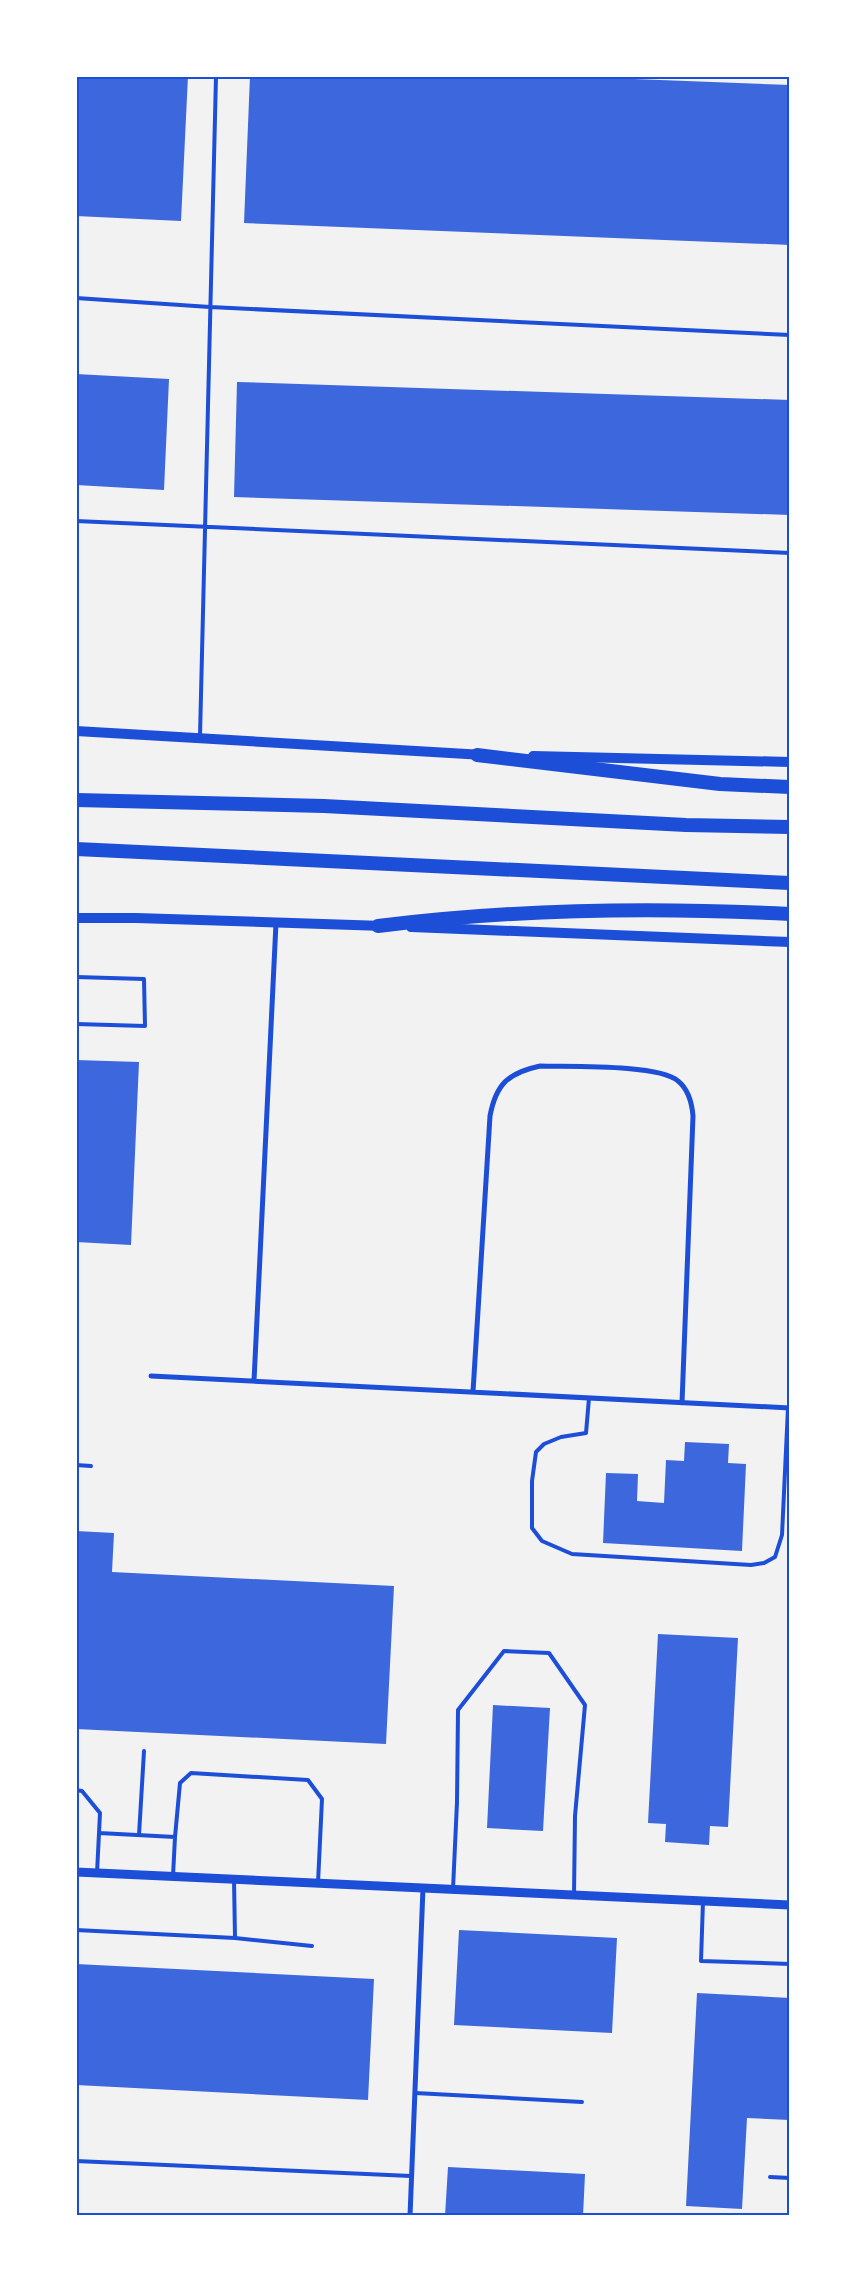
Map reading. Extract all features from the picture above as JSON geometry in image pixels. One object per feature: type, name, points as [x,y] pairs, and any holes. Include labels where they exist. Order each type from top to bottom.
[{"type":"highway","points":[[477,755],[720,784],[790,787]]},
{"type":"highway","points":[[76,800],[324,806],[686,825],[790,827]]},
{"type":"highway","points":[[76,849],[790,883]]},
{"type":"highway","points":[[378,926],[452,917],[540,914],[716,911],[790,914]]},
{"type":"main road","points":[[76,731],[477,755],[790,762]]},
{"type":"main road","points":[[76,918],[276,922],[790,942]]},
{"type":"street","points":[[254,1381],[276,922]]},
{"type":"street","points":[[473,1392],[490,1116],[493,1100],[500,1087],[510,1076],[540,1066],[652,1071],[678,1080],[691,1101],[693,1116],[682,1402]]},
{"type":"street","points":[[151,1376],[789,1408]]},
{"type":"street","points":[[76,1872],[790,1905]]},
{"type":"street","points":[[410,2216],[424,1888]]},
{"type":"lane","points":[[200,738],[216,76]]},
{"type":"lane","points":[[76,298],[210,307],[790,335]]},
{"type":"lane","points":[[76,521],[790,553]]},
{"type":"lane","points":[[76,977],[144,979],[145,1026],[76,1024]]},
{"type":"lane","points":[[589,1398],[586,1433],[544,1444],[536,1452],[532,1481],[532,1528],[542,1541],[572,1554],[751,1565],[764,1563],[775,1557],[782,1536],[789,1408]]},
{"type":"lane","points":[[76,1465],[91,1466]]},
{"type":"lane","points":[[783,1519],[790,1519]]},
{"type":"lane","points":[[453,1889],[458,1802],[458,1710],[504,1652],[549,1653],[585,1705],[575,1816],[574,1895]]},
{"type":"lane","points":[[138,1835],[144,1751]]},
{"type":"lane","points":[[173,1876],[180,1783],[191,1773],[308,1780],[322,1799],[318,1883]]},
{"type":"lane","points":[[76,1790],[82,1791],[100,1813],[97,1873]]},
{"type":"lane","points":[[99,1833],[175,1837]]},
{"type":"lane","points":[[234,1879],[235,1938]]},
{"type":"lane","points":[[703,1901],[701,1961],[790,1964]]},
{"type":"lane","points":[[76,1930],[235,1938],[312,1946]]},
{"type":"lane","points":[[415,2093],[582,2102]]},
{"type":"lane","points":[[76,2162],[411,2176]]},
{"type":"lane","points":[[770,2176],[790,2178]]},
{"type":"building","points":[[76,76],[188,76],[181,221],[76,216]]},
{"type":"building","points":[[250,76],[556,76],[790,85],[790,245],[244,223]]},
{"type":"building","points":[[76,374],[169,379],[164,490],[76,485]]},
{"type":"building","points":[[237,382],[790,400],[790,515],[234,497]]},
{"type":"building","points":[[76,1060],[139,1062],[131,1245],[76,1242]]},
{"type":"building","points":[[685,1442],[729,1444],[728,1463],[746,1464],[742,1551],[603,1543],[606,1473],[638,1474],[637,1501],[664,1503],[666,1460],[684,1461]]},
{"type":"building","points":[[76,1531],[114,1533],[112,1572],[394,1586],[386,1744],[76,1729]]},
{"type":"building","points":[[658,1634],[738,1638],[728,1827],[710,1826],[709,1845],[665,1842],[666,1824],[648,1823]]},
{"type":"building","points":[[493,1705],[550,1708],[543,1831],[487,1828]]},
{"type":"building","points":[[459,1930],[617,1938],[612,2033],[454,2025]]},
{"type":"building","points":[[76,1964],[374,1979],[368,2100],[76,2085]]},
{"type":"building","points":[[697,1993],[790,1998],[790,2120],[747,2118],[742,2209],[686,2206]]},
{"type":"building","points":[[448,2167],[585,2174],[583,2216],[445,2216]]}]
